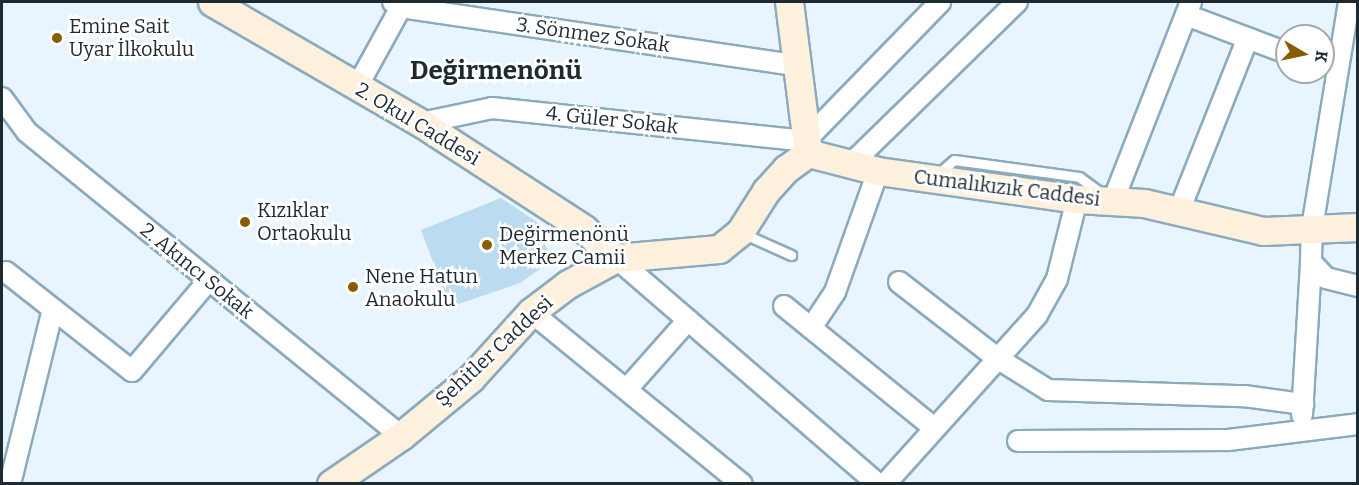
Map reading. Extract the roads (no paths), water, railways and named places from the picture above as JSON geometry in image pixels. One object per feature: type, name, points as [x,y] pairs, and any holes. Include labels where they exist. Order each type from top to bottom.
[{"type":"street","points":[[789,2],[806,147]]},
{"type":"street","points":[[806,147],[940,2]]},
{"type":"street","points":[[851,164],[1017,2]]},
{"type":"street","points":[[1335,52],[1349,2]]},
{"type":"street","points":[[357,87],[397,4]]},
{"type":"street","name":"3. Sönmez Sokak","points":[[397,4],[795,65]]},
{"type":"street","name":"2. Okul Caddesi","points":[[230,6],[357,87],[421,123],[584,229],[616,258]]},
{"type":"street","points":[[1113,201],[1189,8],[1248,38],[1275,48]]},
{"type":"street","points":[[1179,211],[1248,38]]},
{"type":"street","points":[[1302,431],[1312,229],[1328,84]]},
{"type":"street","name":"2. Akıncı Sokak","points":[[2,98],[27,132],[401,436]]},
{"type":"street","name":"4. Güler Sokak","points":[[421,123],[492,108],[806,147]]},
{"type":"street","name":"Cumalıkızık Caddesi","points":[[806,147],[851,164],[878,171],[1077,200],[1113,201],[1179,211],[1263,231],[1358,227]]},
{"type":"street","name":"Şehitler Caddesi","points":[[331,483],[401,436],[471,378],[531,312],[568,284],[616,258],[719,249],[740,232],[766,190],[806,147]]},
{"type":"street","points":[[812,328],[834,292],[878,171]]},
{"type":"street","points":[[885,483],[1037,315],[1057,279],[1077,200]]},
{"type":"street","points":[[616,258],[878,483]]},
{"type":"street","points":[[1311,262],[1326,278],[1358,286]]},
{"type":"street","points":[[6,272],[132,371],[209,280]]},
{"type":"street","points":[[900,282],[997,358],[1048,390],[1244,396],[1303,404]]},
{"type":"street","points":[[784,306],[934,428]]},
{"type":"street","points":[[10,483],[53,309]]},
{"type":"street","points":[[531,312],[742,483]]},
{"type":"street","points":[[627,389],[688,320]]},
{"type":"street","points":[[1018,441],[1228,440],[1358,424]]},
{"type":"lane","points":[[932,179],[954,159],[1079,177],[1113,201]]},
{"type":"lane","points":[[740,232],[791,255]]},
{"type":"place","name":"Emine Sait Uyar İlkokulu","points":[[57,38]]},
{"type":"place","name":"Kızıklar Ortaokulu","points":[[245,222]]},
{"type":"place","name":"Değirmenönü Merkez Camii","points":[[487,245]]},
{"type":"place","name":"Nene Hatun Anaokulu","points":[[353,287]]},
{"type":"district","name":"Değirmenönü","points":[[496,71]]}]
